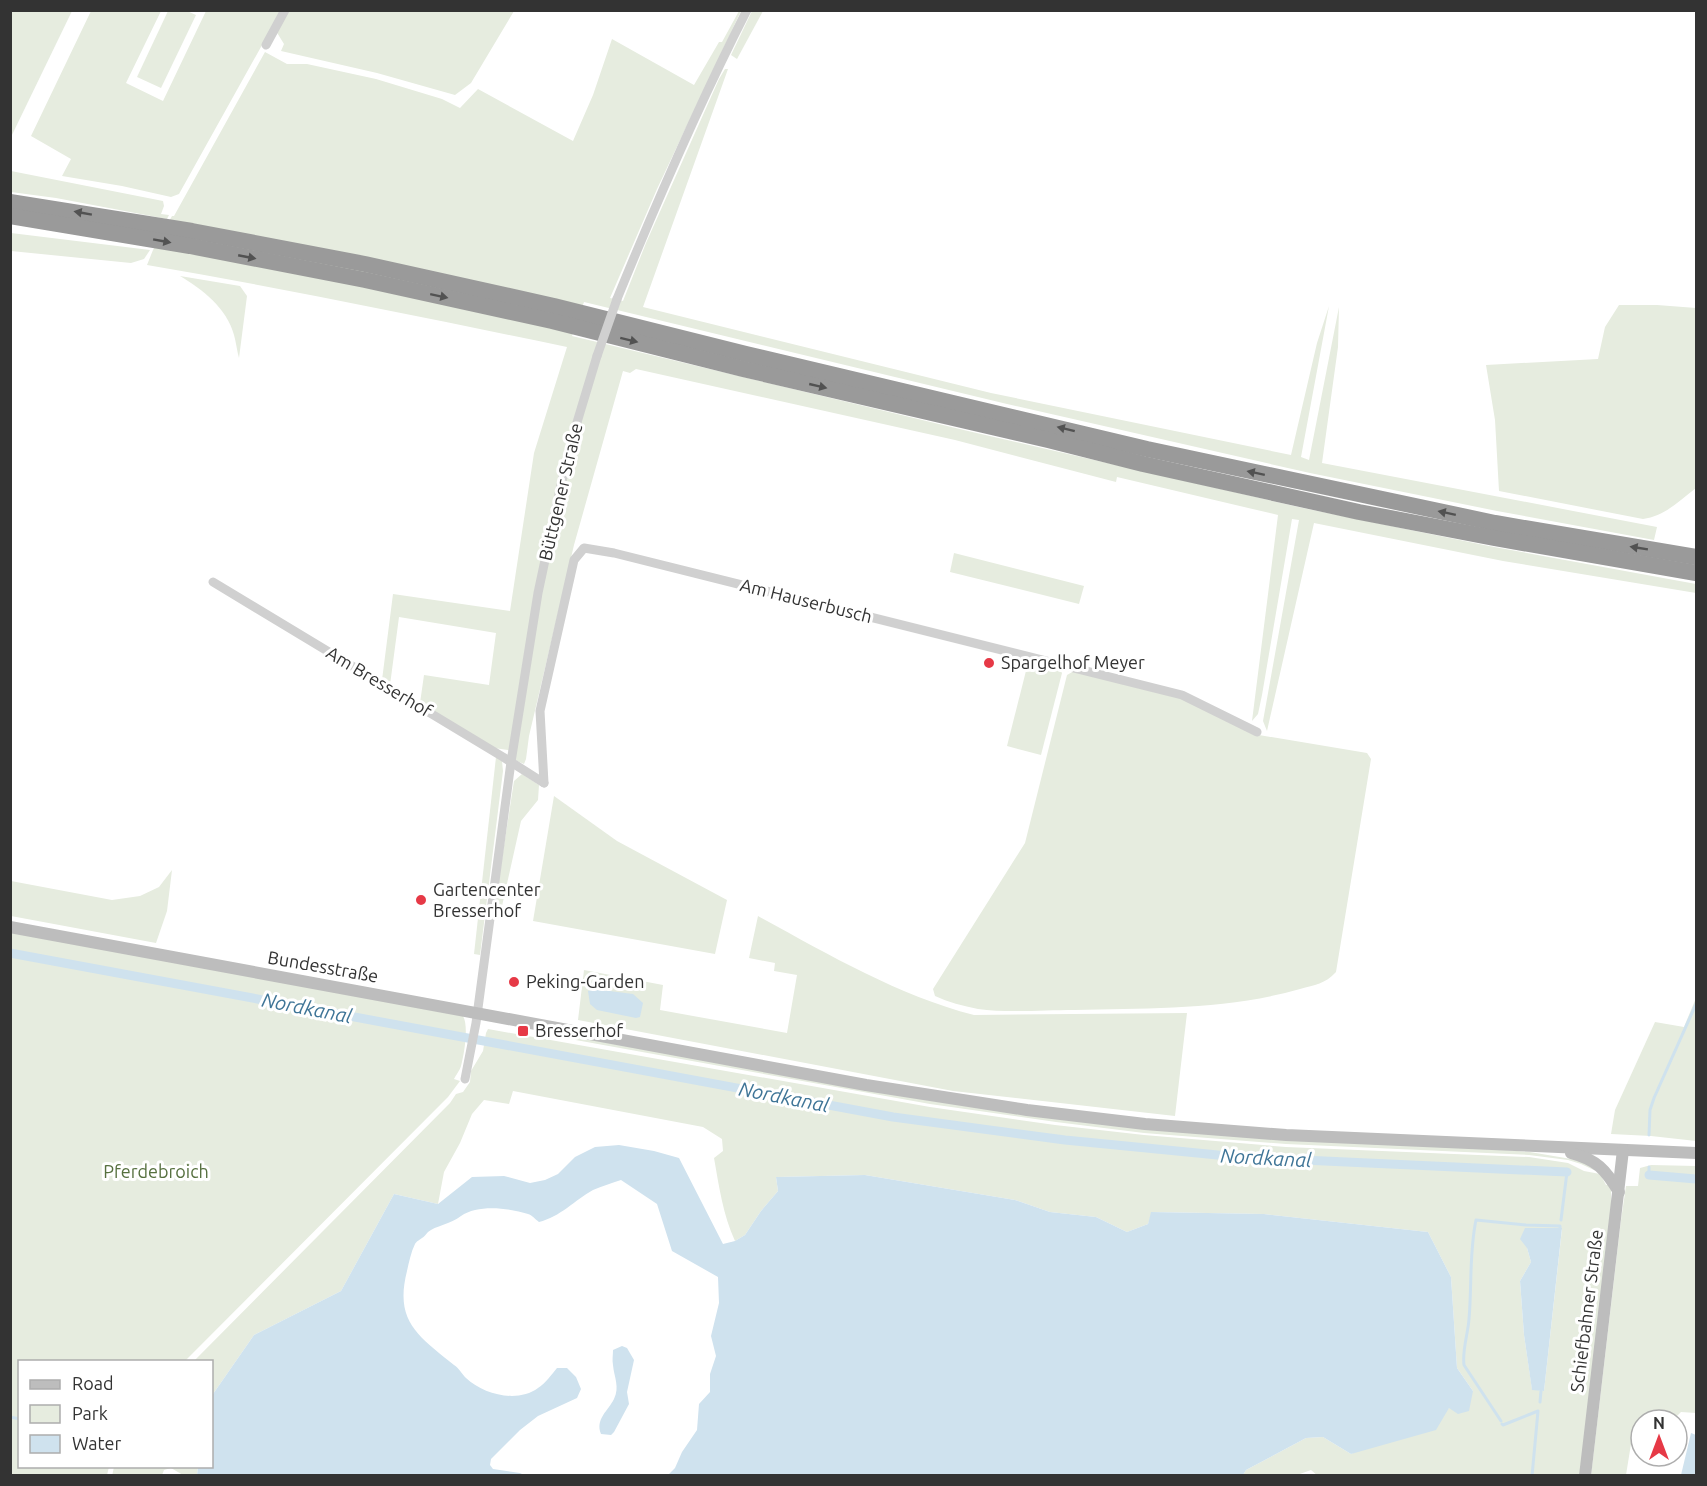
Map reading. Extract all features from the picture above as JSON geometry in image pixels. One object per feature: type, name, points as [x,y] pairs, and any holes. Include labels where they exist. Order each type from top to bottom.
[{"type":"highway","points":[[10,201],[138,229],[365,264],[554,306],[1147,449],[1496,523],[1696,557]]},
{"type":"highway","points":[[10,216],[138,229]]},
{"type":"highway","points":[[191,238],[552,321],[755,372],[1143,464],[1359,512],[1696,573]]},
{"type":"main road","name":"Bundesstraße","points":[[10,927],[478,1008],[877,1087],[1047,1113],[1255,1133],[1550,1147]]},
{"type":"main road","points":[[1550,1147],[1696,1153]]},
{"type":"main road","points":[[1550,1147],[1583,1156],[1596,1163],[1608,1175],[1619,1192]]},
{"type":"main road","name":"Schiefbahner Straße","points":[[1585,1476],[1623,1150]]},
{"type":"street","points":[[266,45],[285,10]]},
{"type":"street","name":"Büttgener Straße","points":[[465,1079],[476,1026],[511,762],[547,543],[575,429],[597,356],[641,240],[684,141],[747,10]]},
{"type":"street","name":"Am Hauserbusch","points":[[544,783],[540,711],[574,560],[584,548],[625,556],[1182,694],[1257,732]]},
{"type":"street","name":"Am Bresserhof","points":[[213,582],[544,783]]},
{"type":"green space","points":[[10,11],[72,11],[11,137]]},
{"type":"green space","points":[[91,11],[161,11],[126,83],[163,101],[206,11],[281,11],[179,194],[171,197],[62,176],[71,159],[31,136]]},
{"type":"green space","points":[[168,11],[187,11],[196,15],[161,88],[137,77]]},
{"type":"green space","points":[[288,11],[514,11],[471,83],[455,95],[377,73],[281,51],[284,44],[276,31]]},
{"type":"green space","points":[[741,11],[657,189],[610,298],[623,301],[646,243],[719,79],[725,69],[728,69],[643,307],[991,393],[1291,455],[1317,343],[1329,306],[1301,457],[1309,460],[1339,307],[1338,347],[1322,463],[1657,527],[1654,540],[1310,473],[1007,404],[584,302],[572,336],[1303,508],[1489,546],[1696,584],[1696,593],[1503,561],[1314,523],[1267,731],[1263,721],[1299,520],[1292,519],[1262,695],[1258,714],[1252,721],[1278,515],[1117,477],[1116,482],[955,440],[636,369],[630,373],[623,371],[574,545],[524,764],[517,761],[508,750],[494,748],[420,703],[424,675],[489,685],[496,633],[399,617],[390,685],[382,680],[393,594],[510,611],[534,453],[567,347],[305,294],[147,265],[153,250],[265,52],[287,64],[307,64],[376,79],[442,99],[460,108],[478,89],[573,141],[593,95],[612,39],[694,85]]},
{"type":"green space","points":[[752,11],[763,11],[737,59],[731,55]]},
{"type":"green space","points":[[11,171],[163,201],[161,214],[169,215],[167,219],[11,192]]},
{"type":"green space","points":[[11,233],[150,250],[144,259],[131,263],[11,251]]},
{"type":"green space","points":[[180,276],[240,286],[247,296],[239,358],[231,325],[226,316],[205,293]]},
{"type":"green space","points":[[1619,305],[1696,308],[1696,488],[1665,511],[1643,519],[1499,491],[1495,420],[1486,365],[1598,359],[1605,327]]},
{"type":"green space","points":[[954,553],[1084,586],[1079,604],[950,572]]},
{"type":"green space","points":[[1029,659],[1058,667],[1062,673],[1041,755],[1007,746]]},
{"type":"green space","points":[[1074,671],[1181,698],[1253,734],[1367,753],[1371,759],[1336,972],[1332,976],[1315,985],[1272,996],[1188,1007],[1001,1011],[972,1008],[935,996],[933,989],[1025,843],[1067,675]]},
{"type":"green space","points":[[496,757],[502,761],[503,771],[480,955],[474,954]]},
{"type":"green space","points":[[522,774],[539,785],[538,800],[521,821],[500,915],[498,915],[495,904],[514,781]]},
{"type":"green space","points":[[554,796],[617,841],[727,900],[715,954],[533,921]]},
{"type":"green space","points":[[172,870],[167,911],[156,943],[11,916],[11,881],[112,900],[140,896],[159,887]]},
{"type":"green space","points":[[758,916],[890,985],[945,1007],[974,1015],[1187,1013],[1175,1116],[953,1091],[578,1020],[584,970],[663,985],[660,1010],[787,1033],[797,975],[774,971],[775,963],[749,958]]},
{"type":"green space","name":"Pferdebroich","points":[[10,932],[463,1016],[466,1033],[463,1055],[454,1079],[460,1081],[448,1097],[186,1360],[18,1360],[18,1468],[109,1468],[107,1475],[11,1475]]},
{"type":"green space","points":[[1696,998],[1696,1141],[1611,1134],[1615,1110],[1655,1022],[1684,1027]]},
{"type":"green space","points":[[488,1029],[930,1107],[1055,1125],[1286,1147],[1529,1157],[1568,1163],[1584,1171],[1600,1174],[1606,1185],[1611,1185],[1611,1210],[1581,1475],[1318,1476],[1311,1470],[1297,1475],[1243,1475],[1246,1470],[1306,1438],[1323,1437],[1351,1454],[1449,1408],[1473,1391],[1457,1368],[1451,1277],[1428,1232],[1264,1214],[1152,1212],[1148,1224],[1127,1232],[1096,1217],[1050,1212],[1015,1200],[865,1175],[776,1177],[778,1191],[745,1235],[735,1241],[724,1211],[714,1158],[723,1151],[722,1139],[703,1127],[513,1091],[509,1104],[484,1100],[472,1114],[460,1143],[444,1172],[438,1204],[394,1194],[341,1291],[254,1335],[213,1394],[213,1360],[195,1360],[450,1103],[456,1094],[463,1092],[470,1082],[471,1071],[483,1051]],"holes":[[[1562,1229],[1544,1391],[1532,1389],[1524,1335],[1520,1281],[1531,1262],[1527,1248]]]},
{"type":"green space","points":[[559,1034],[932,1101],[1530,1152],[1583,1161],[1596,1171],[1568,1160],[1529,1155],[1286,1144],[1144,1133],[1056,1122],[930,1104],[559,1037]]},
{"type":"green space","points":[[1651,1165],[1696,1166],[1696,1413],[1689,1413],[1689,1408],[1629,1408],[1629,1456],[1626,1475],[1591,1476],[1626,1186],[1638,1186],[1640,1168]]},
{"type":"green space","points":[[114,1468],[171,1468],[164,1470],[162,1475],[112,1476]]},
{"type":"green space","points":[[171,1468],[198,1468],[197,1475],[183,1475]]},
{"type":"water","points":[[594,989],[633,994],[643,1003],[640,1017],[597,1010],[590,1004],[588,991]]},
{"type":"water","points":[[619,1145],[679,1158],[723,1244],[745,1235],[778,1191],[776,1177],[865,1175],[1015,1200],[1050,1212],[1096,1217],[1127,1232],[1148,1224],[1151,1212],[1264,1214],[1428,1232],[1451,1277],[1457,1368],[1473,1391],[1469,1411],[1458,1414],[1449,1408],[1436,1430],[1351,1454],[1323,1437],[1306,1438],[1246,1470],[1243,1475],[668,1475],[675,1468],[682,1452],[697,1430],[699,1404],[710,1392],[710,1374],[716,1356],[711,1336],[719,1303],[718,1277],[672,1251],[657,1204],[621,1180],[593,1190],[561,1212],[539,1222],[529,1215],[503,1209],[468,1212],[428,1232],[416,1243],[411,1254],[404,1288],[407,1316],[420,1336],[456,1366],[473,1384],[491,1393],[511,1396],[530,1393],[546,1381],[557,1368],[567,1368],[576,1377],[581,1389],[577,1398],[538,1416],[520,1430],[491,1459],[490,1465],[493,1469],[524,1475],[197,1475],[198,1468],[213,1468],[213,1394],[254,1335],[341,1291],[394,1194],[438,1204],[472,1177],[504,1176],[530,1183],[545,1180],[558,1174],[575,1157],[595,1147]]},
{"type":"water","points":[[1525,1228],[1562,1228],[1544,1391],[1532,1390],[1524,1335],[1520,1281],[1531,1262],[1527,1248],[1520,1239]]},
{"type":"water","points":[[622,1346],[627,1348],[634,1360],[627,1392],[629,1404],[614,1432],[611,1435],[601,1434],[601,1419],[617,1390],[613,1350]]},
{"type":"water","points":[[1691,1433],[1696,1435],[1696,1475],[1681,1475],[1683,1468],[1689,1468]]},
{"type":"waterway","name":"Nordkanal","points":[[10,953],[893,1117],[1065,1140],[1238,1157],[1567,1172]]},
{"type":"waterway","points":[[1649,1135],[1650,1110],[1654,1098],[1696,1004]]},
{"type":"waterway","name":"Nordkanal","points":[[1649,1167],[1649,1175]]},
{"type":"waterway","points":[[1561,1220],[1567,1172]]},
{"type":"waterway","name":"Nordkanal","points":[[1649,1175],[1696,1179]]},
{"type":"waterway","points":[[1501,1421],[1464,1365],[1470,1307],[1472,1245],[1476,1220],[1560,1226],[1560,1228]]},
{"type":"waterway","points":[[1540,1402],[1541,1391]]},
{"type":"waterway","points":[[1502,1424],[1538,1411],[1532,1476]]},
{"type":"waterway","points":[[10,1417],[18,1419]]},
{"type":"place","name":"Spargelhof Meyer","points":[[989,663]]},
{"type":"place","name":"Gartencenter Bresserhof","points":[[421,900]]},
{"type":"place","name":"Peking-Garden","points":[[514,982]]},
{"type":"place","name":"Bresserhof","points":[[523,1031]]}]
